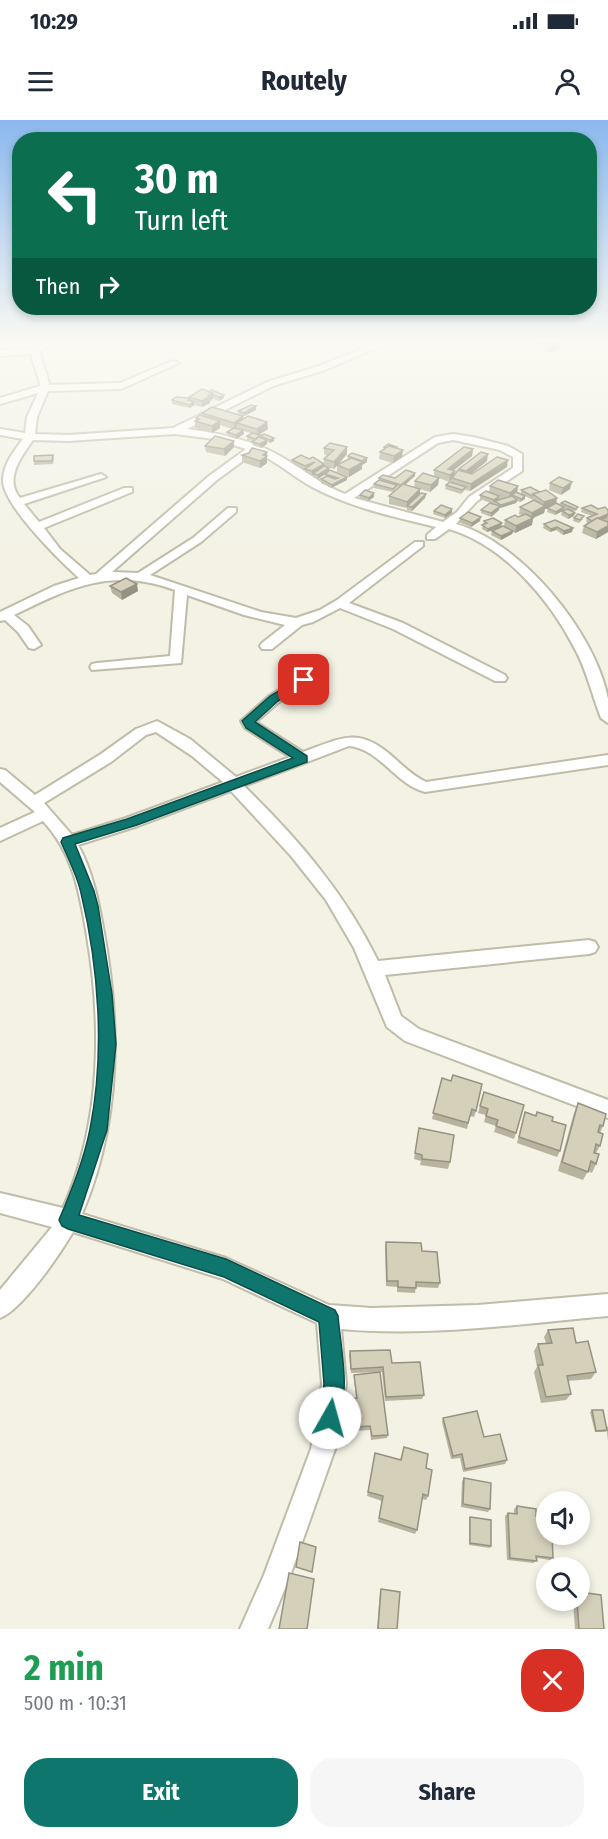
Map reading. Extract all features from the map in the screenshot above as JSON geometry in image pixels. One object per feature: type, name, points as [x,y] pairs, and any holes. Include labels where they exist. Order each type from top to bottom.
[{"type":"street","points":[[34,412],[30,437],[13,460],[8,486],[16,502],[56,551],[87,579]]},
{"type":"street","points":[[175,431],[213,412]]},
{"type":"street","points":[[0,432],[30,437],[68,438],[175,431],[202,434],[254,448],[277,459],[316,485],[346,498],[472,531],[514,562],[551,603],[583,650],[608,718]]},
{"type":"street","points":[[346,498],[435,440],[453,437],[473,440],[504,448],[518,456],[518,469],[473,499],[448,526],[431,537]]},
{"type":"street","points":[[101,575],[213,478],[254,448]]},
{"type":"street","points":[[0,465],[13,460]]},
{"type":"street","points":[[16,502],[101,477]]},
{"type":"street","points":[[36,527],[128,490]]},
{"type":"street","points":[[141,576],[197,540],[232,510]]},
{"type":"street","points":[[267,646],[297,622],[340,604],[419,544]]},
{"type":"street","points":[[34,645],[23,629],[3,615],[58,588],[101,575],[141,576],[226,606],[297,622]]},
{"type":"street","points":[[97,667],[176,660],[182,589]]},
{"type":"street","points":[[340,604],[398,626],[500,678]]},
{"type":"street","points":[[303,759],[250,725],[248,721],[274,699],[304,680]]},
{"type":"street","points":[[0,835],[39,809],[141,732],[157,726],[198,753],[235,785],[321,879],[374,969],[394,1021],[402,1029],[412,1035],[608,1109]]},
{"type":"street","points":[[68,842],[235,785],[348,741],[367,744],[414,784],[425,787],[608,760]]},
{"type":"street","points":[[0,774],[39,809],[68,842],[87,891],[95,929],[105,994],[108,1044],[98,1130],[81,1187],[68,1220],[32,1273],[0,1307]]},
{"type":"street","points":[[374,969],[589,947]]},
{"type":"street","points":[[0,1203],[68,1220],[226,1269],[328,1316],[372,1320],[478,1316],[608,1305]]},
{"type":"street","points":[[254,1629],[276,1579],[323,1449],[334,1384],[328,1316]]},
{"type":"building","points":[[231,412],[243,416],[234,423],[202,413]]},
{"type":"building","points":[[200,415],[220,421],[212,426],[195,421]]},
{"type":"building","points":[[248,416],[267,422],[257,429],[237,423]]},
{"type":"building","points":[[234,428],[243,430],[236,435],[227,432]]},
{"type":"building","points":[[252,433],[260,435],[255,439],[247,436]]},
{"type":"building","points":[[264,434],[274,438],[270,440],[260,436]]},
{"type":"building","points":[[215,436],[234,441],[224,449],[205,446]]},
{"type":"building","points":[[259,437],[267,440],[260,444],[252,442]]},
{"type":"building","points":[[330,443],[347,447],[334,462],[324,459],[334,450],[324,448]]},
{"type":"building","points":[[389,446],[403,450],[394,456],[380,452]]},
{"type":"building","points":[[464,447],[473,449],[448,469],[455,471],[450,475],[434,470]]},
{"type":"building","points":[[252,448],[267,452],[263,455],[267,456],[260,461],[242,455],[249,453]]},
{"type":"building","points":[[481,452],[488,454],[466,471],[459,469]]},
{"type":"building","points":[[352,453],[367,458],[362,461],[348,456]]},
{"type":"building","points":[[53,455],[52,461],[34,461],[34,456]]},
{"type":"building","points":[[301,455],[309,459],[313,457],[324,464],[312,471],[305,469],[315,462],[305,466],[292,460]]},
{"type":"building","points":[[497,457],[508,460],[471,484],[452,478],[458,470],[472,474]]},
{"type":"building","points":[[351,458],[363,462],[349,470],[337,465]]},
{"type":"building","points":[[324,466],[329,468],[318,475],[313,474]]},
{"type":"building","points":[[330,470],[347,477],[332,485],[321,479],[327,476],[338,478],[325,474]]},
{"type":"building","points":[[406,470],[415,473],[401,485],[379,478],[383,475],[395,478]]},
{"type":"building","points":[[423,473],[439,478],[431,485],[415,481]]},
{"type":"building","points":[[559,477],[572,482],[563,488],[550,483]]},
{"type":"building","points":[[379,480],[397,485],[393,489],[374,484]]},
{"type":"building","points":[[498,480],[518,486],[510,493],[490,486]]},
{"type":"building","points":[[450,482],[466,487],[462,490],[446,485]]},
{"type":"building","points":[[403,484],[420,489],[407,502],[389,496]]},
{"type":"building","points":[[530,487],[540,492],[532,496],[521,490]]},
{"type":"building","points":[[365,490],[374,493],[369,498],[360,495]]},
{"type":"building","points":[[546,490],[557,498],[544,502],[533,494]]},
{"type":"building","points":[[486,491],[499,496],[494,500],[480,495]]},
{"type":"building","points":[[516,492],[525,496],[521,499],[512,495]]},
{"type":"building","points":[[421,493],[426,494],[412,507],[407,506]]},
{"type":"building","points":[[512,496],[517,500],[501,505],[495,501]]},
{"type":"building","points":[[534,500],[545,506],[532,513],[520,507]]},
{"type":"building","points":[[565,501],[578,507],[575,509],[561,503]]},
{"type":"building","points":[[490,503],[500,506],[491,513],[481,510]]},
{"type":"building","points":[[556,503],[564,507],[556,512],[547,508]]},
{"type":"building","points":[[441,505],[452,509],[445,515],[434,511]]},
{"type":"building","points":[[591,505],[598,509],[605,507],[608,514],[592,521],[587,518],[597,514],[582,508]]},
{"type":"building","points":[[568,509],[575,513],[569,515],[562,511]]},
{"type":"building","points":[[468,512],[481,517],[472,523],[460,518]]},
{"type":"building","points":[[526,514],[533,518],[516,526],[505,520],[515,515],[518,517]]},
{"type":"building","points":[[578,514],[584,516],[580,520],[574,518]]},
{"type":"building","points":[[493,518],[502,523],[488,529],[482,525],[487,523],[484,521]]},
{"type":"building","points":[[597,518],[608,522],[608,526],[597,532],[584,526]]},
{"type":"building","points":[[555,520],[573,528],[564,531],[557,527],[551,529],[544,524]]},
{"type":"building","points":[[503,526],[513,531],[501,536],[492,531]]},
{"type":"building","points":[[126,578],[137,584],[121,592],[110,586]]},
{"type":"building","points":[[453,1075],[482,1084],[476,1111],[472,1109],[468,1123],[433,1113],[442,1078],[451,1081]]},
{"type":"building","points":[[484,1092],[524,1105],[516,1133],[496,1126],[498,1120],[486,1116],[488,1109],[480,1106]]},
{"type":"building","points":[[578,1103],[606,1114],[603,1126],[600,1125],[598,1132],[603,1134],[600,1146],[596,1144],[594,1153],[599,1154],[596,1164],[591,1161],[588,1172],[562,1162]]},
{"type":"building","points":[[525,1112],[536,1116],[537,1112],[553,1117],[552,1121],[566,1125],[560,1151],[519,1137]]},
{"type":"building","points":[[419,1128],[454,1135],[450,1162],[422,1159],[422,1155],[415,1153]]},
{"type":"building","points":[[386,1242],[421,1243],[422,1251],[437,1252],[440,1283],[416,1282],[416,1288],[398,1287],[398,1281],[387,1281]]},
{"type":"building","points":[[573,1328],[576,1343],[588,1341],[596,1372],[567,1376],[571,1394],[546,1397],[538,1365],[543,1365],[538,1344],[552,1343],[548,1330]]},
{"type":"building","points":[[390,1350],[392,1363],[420,1362],[424,1395],[386,1397],[383,1367],[351,1369],[350,1351]]},
{"type":"building","points":[[380,1372],[388,1435],[372,1436],[370,1426],[339,1428],[337,1400],[357,1398],[354,1375]]},
{"type":"building","points":[[592,1410],[603,1410],[607,1430],[596,1431]]},
{"type":"building","points":[[477,1411],[484,1437],[500,1434],[507,1460],[465,1469],[462,1454],[453,1456],[443,1418]]},
{"type":"building","points":[[404,1447],[428,1454],[426,1468],[432,1470],[428,1496],[423,1494],[417,1530],[379,1518],[383,1496],[368,1492],[375,1453],[401,1460]]},
{"type":"building","points":[[464,1478],[491,1483],[490,1509],[463,1504]]},
{"type":"building","points":[[517,1506],[536,1509],[536,1545],[552,1545],[553,1557],[536,1556],[536,1561],[510,1558],[508,1513],[517,1514]]},
{"type":"building","points":[[470,1517],[491,1520],[491,1546],[470,1543]]},
{"type":"building","points":[[300,1542],[316,1547],[312,1572],[296,1567]]},
{"type":"building","points":[[289,1573],[314,1579],[307,1629],[279,1629]]},
{"type":"building","points":[[381,1589],[400,1592],[397,1629],[378,1629]]},
{"type":"building","points":[[590,1594],[601,1595],[604,1629],[579,1629],[578,1611],[590,1611]]},
{"type":"route","points":[[304,680],[274,699],[248,721],[250,725],[303,759],[132,822],[68,842],[77,860],[91,906],[105,994],[108,1044],[98,1130],[81,1187],[68,1220],[240,1274],[328,1316],[334,1384],[330,1418]]}]
